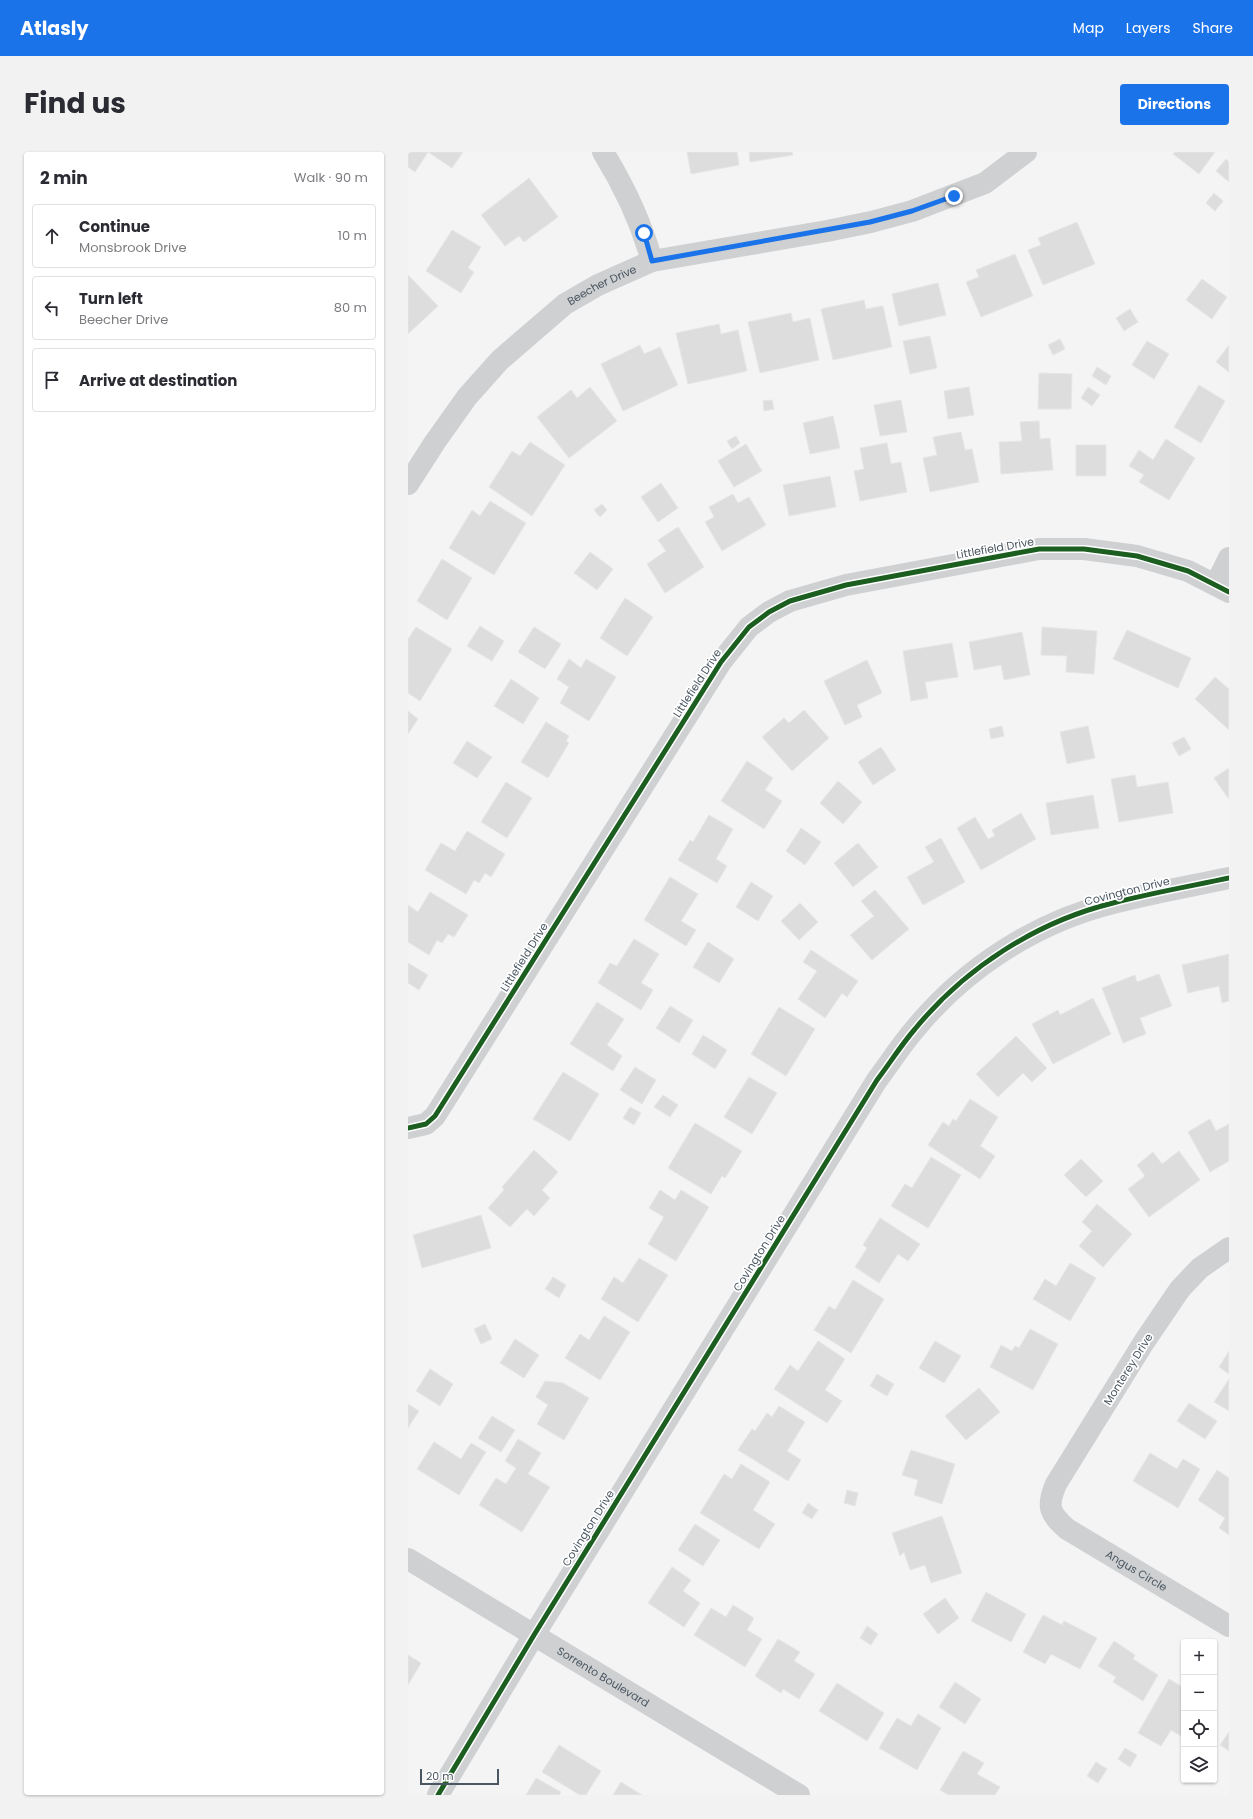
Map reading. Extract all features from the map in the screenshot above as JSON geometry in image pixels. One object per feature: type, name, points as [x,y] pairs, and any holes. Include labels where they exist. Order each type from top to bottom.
[{"type":"street","points":[[603,152],[619,178],[641,228],[652,261]]},
{"type":"street","name":"Beecher Drive","points":[[408,484],[435,442],[467,397],[500,360],[565,304],[598,285],[652,261],[834,229],[870,222],[912,211],[985,183],[1026,152]]},
{"type":"street","name":"Littlefield Drive","points":[[408,1128],[426,1124],[435,1116],[721,662],[749,627],[769,612],[790,601],[846,585],[1039,550],[1084,549],[1137,556],[1188,571],[1222,588],[1229,558]]},
{"type":"street","name":"Covington Drive","points":[[438,1795],[534,1635],[877,1080],[914,1030],[966,977],[1013,945],[1040,929],[1071,916],[1113,903],[1229,878]]},
{"type":"street","name":"Monterey Drive","points":[[1050,1508],[1050,1497],[1056,1484],[1144,1342],[1180,1289],[1200,1268],[1229,1248]]},
{"type":"street","name":"Angus Circle","points":[[1050,1508],[1056,1520],[1068,1530],[1229,1626]]},
{"type":"street","name":"Sorrento Boulevard","points":[[408,1559],[799,1795]]},
{"type":"building","points":[[408,152],[428,152],[415,172],[408,167]]},
{"type":"building","points":[[428,152],[463,152],[452,168]]},
{"type":"building","points":[[687,152],[737,152],[739,165],[691,174]]},
{"type":"building","points":[[749,152],[792,152],[793,155],[750,162]]},
{"type":"building","points":[[1175,152],[1215,152],[1199,174],[1173,154]]},
{"type":"building","points":[[1226,159],[1229,162],[1229,182],[1216,171]]},
{"type":"building","points":[[529,178],[558,217],[524,242],[519,236],[505,246],[481,215]]},
{"type":"building","points":[[1214,193],[1223,201],[1215,211],[1206,203]]},
{"type":"building","points":[[1077,222],[1095,264],[1043,285],[1028,250],[1041,245],[1038,238]]},
{"type":"building","points":[[452,230],[481,247],[468,268],[474,272],[461,293],[426,271]]},
{"type":"building","points":[[1015,254],[1033,296],[981,317],[966,282],[979,277],[976,270]]},
{"type":"building","points":[[408,275],[438,306],[408,334]]},
{"type":"building","points":[[1202,279],[1227,297],[1212,319],[1186,300]]},
{"type":"building","points":[[938,283],[946,315],[899,326],[892,294]]},
{"type":"building","points":[[864,300],[866,309],[883,306],[892,347],[833,360],[821,309]]},
{"type":"building","points":[[1130,309],[1138,322],[1124,331],[1116,318]]},
{"type":"building","points":[[791,313],[793,322],[810,318],[819,360],[760,373],[748,322]]},
{"type":"building","points":[[719,324],[721,334],[738,330],[747,371],[688,384],[676,333]]},
{"type":"building","points":[[930,336],[937,368],[910,374],[903,341]]},
{"type":"building","points":[[1060,339],[1065,349],[1053,355],[1048,345]]},
{"type":"building","points":[[1147,341],[1169,354],[1154,379],[1132,365]]},
{"type":"building","points":[[640,345],[644,354],[660,347],[678,385],[623,411],[601,364]]},
{"type":"building","points":[[1229,345],[1229,372],[1216,362]]},
{"type":"building","points":[[1097,367],[1111,376],[1106,385],[1092,376]]},
{"type":"building","points":[[1039,373],[1072,374],[1071,409],[1038,409]]},
{"type":"building","points":[[1199,385],[1225,401],[1201,443],[1174,427]]},
{"type":"building","points":[[590,387],[617,421],[569,458],[537,417],[571,390],[577,398]]},
{"type":"building","points":[[969,387],[974,415],[948,419],[944,391]]},
{"type":"building","points":[[1088,387],[1100,395],[1092,406],[1081,398]]},
{"type":"building","points":[[772,400],[774,409],[764,411],[763,401]]},
{"type":"building","points":[[901,400],[907,432],[880,436],[874,405]]},
{"type":"building","points":[[833,416],[840,448],[810,454],[803,423]]},
{"type":"building","points":[[1039,421],[1040,439],[1050,438],[1053,470],[1001,474],[999,442],[1022,441],[1020,422]]},
{"type":"building","points":[[961,432],[965,450],[972,449],[979,482],[930,492],[923,458],[937,455],[933,437]]},
{"type":"building","points":[[736,436],[740,443],[732,449],[727,441]]},
{"type":"building","points":[[1166,439],[1195,458],[1169,500],[1139,482],[1144,475],[1129,466],[1139,450],[1153,460]]},
{"type":"building","points":[[530,442],[565,465],[532,516],[489,487],[512,451],[520,456]]},
{"type":"building","points":[[887,443],[891,464],[901,462],[907,492],[860,501],[854,471],[864,469],[860,448]]},
{"type":"building","points":[[746,444],[762,471],[734,487],[718,461]]},
{"type":"building","points":[[1076,445],[1106,445],[1106,476],[1076,476]]},
{"type":"building","points":[[830,476],[836,507],[789,516],[783,485]]},
{"type":"building","points":[[661,483],[678,508],[658,522],[641,497]]},
{"type":"building","points":[[733,494],[738,503],[749,497],[766,525],[722,551],[705,522],[714,517],[709,507]]},
{"type":"building","points":[[490,501],[526,523],[494,575],[449,548],[472,510],[480,516]]},
{"type":"building","points":[[602,504],[607,510],[600,517],[594,510]]},
{"type":"building","points":[[678,527],[704,567],[665,593],[647,564],[666,551],[658,540]]},
{"type":"building","points":[[590,552],[613,569],[597,590],[574,573]]},
{"type":"building","points":[[442,559],[472,578],[447,620],[417,601]]},
{"type":"building","points":[[625,598],[653,617],[627,656],[600,638]]},
{"type":"building","points":[[480,626],[504,641],[492,661],[467,646]]},
{"type":"building","points":[[416,627],[452,649],[420,701],[408,693],[408,639]]},
{"type":"building","points":[[534,627],[561,644],[545,669],[518,652]]},
{"type":"building","points":[[1042,627],[1097,631],[1094,674],[1066,672],[1067,656],[1041,655]]},
{"type":"building","points":[[1127,630],[1191,658],[1178,688],[1113,659]]},
{"type":"building","points":[[1022,632],[1030,675],[1004,680],[1001,665],[974,670],[969,642]]},
{"type":"building","points":[[952,643],[958,677],[925,682],[928,698],[911,701],[903,651]]},
{"type":"building","points":[[569,659],[581,668],[586,659],[616,677],[589,721],[560,703],[569,687],[557,679]]},
{"type":"building","points":[[867,660],[882,693],[857,705],[862,717],[845,725],[824,681]]},
{"type":"building","points":[[1215,677],[1229,689],[1229,730],[1195,699]]},
{"type":"building","points":[[511,679],[539,698],[523,724],[494,706]]},
{"type":"building","points":[[804,710],[829,738],[792,771],[762,737],[784,718],[789,723]]},
{"type":"building","points":[[408,711],[418,719],[408,734]]},
{"type":"building","points":[[546,722],[569,736],[566,741],[569,743],[548,778],[521,762]]},
{"type":"building","points":[[1002,726],[1004,736],[991,739],[989,729]]},
{"type":"building","points":[[1088,726],[1095,758],[1067,764],[1060,732]]},
{"type":"building","points":[[1184,737],[1191,749],[1179,756],[1172,743]]},
{"type":"building","points":[[467,741],[492,757],[477,778],[453,763]]},
{"type":"building","points":[[881,747],[896,770],[873,785],[858,762]]},
{"type":"building","points":[[747,761],[773,778],[765,790],[782,801],[764,829],[721,801]]},
{"type":"building","points":[[1229,768],[1229,797],[1228,798],[1214,778]]},
{"type":"building","points":[[1135,775],[1137,787],[1168,782],[1173,813],[1119,822],[1111,779]]},
{"type":"building","points":[[838,781],[862,802],[843,824],[820,803]]},
{"type":"building","points":[[506,782],[532,798],[507,838],[481,822]]},
{"type":"building","points":[[1093,795],[1099,828],[1051,835],[1046,803]]},
{"type":"building","points":[[1021,813],[1036,839],[981,870],[957,828],[975,817],[988,839],[995,836],[992,830]]},
{"type":"building","points":[[709,815],[733,829],[716,859],[727,866],[717,883],[678,860],[690,840],[693,842]]},
{"type":"building","points":[[801,828],[821,842],[805,865],[786,851]]},
{"type":"building","points":[[467,831],[505,854],[491,877],[485,873],[479,883],[474,880],[466,894],[425,870],[441,843],[455,851]]},
{"type":"building","points":[[941,838],[965,882],[923,905],[907,877],[934,862],[925,847]]},
{"type":"building","points":[[858,843],[878,867],[853,887],[834,863]]},
{"type":"building","points":[[670,877],[698,894],[681,921],[696,930],[686,946],[644,920]]},
{"type":"building","points":[[751,882],[773,896],[758,921],[736,907]]},
{"type":"building","points":[[875,890],[909,929],[872,960],[850,935],[874,916],[861,901]]},
{"type":"building","points":[[430,892],[468,915],[454,937],[448,934],[442,943],[437,940],[429,955],[408,942],[408,905],[418,912]]},
{"type":"building","points":[[800,903],[818,922],[799,940],[781,921]]},
{"type":"building","points":[[634,939],[659,954],[641,983],[653,990],[641,1010],[598,983],[610,963],[617,966]]},
{"type":"building","points":[[708,942],[734,959],[719,983],[693,967]]},
{"type":"building","points":[[811,950],[858,981],[847,997],[842,993],[825,1018],[798,999],[817,971],[803,962]]},
{"type":"building","points":[[1229,954],[1229,1001],[1222,1003],[1219,986],[1188,993],[1182,965]]},
{"type":"building","points":[[408,963],[428,975],[419,990],[408,983]]},
{"type":"building","points":[[1159,974],[1172,1006],[1140,1018],[1146,1034],[1123,1043],[1102,988],[1135,975],[1137,982]]},
{"type":"building","points":[[1093,998],[1111,1034],[1053,1064],[1032,1024],[1058,1010],[1060,1015]]},
{"type":"building","points":[[597,1002],[624,1019],[607,1045],[622,1056],[613,1071],[570,1044]]},
{"type":"building","points":[[670,1006],[693,1020],[679,1043],[656,1028]]},
{"type":"building","points":[[779,1007],[815,1029],[786,1076],[751,1054]]},
{"type":"building","points":[[703,1035],[727,1050],[715,1069],[692,1054]]},
{"type":"building","points":[[1016,1036],[1047,1068],[1032,1082],[1023,1073],[998,1097],[976,1074]]},
{"type":"building","points":[[635,1067],[656,1080],[642,1104],[620,1090]]},
{"type":"building","points":[[563,1072],[599,1094],[570,1141],[533,1119]]},
{"type":"building","points":[[749,1077],[777,1093],[752,1134],[724,1117]]},
{"type":"building","points":[[663,1095],[678,1105],[670,1117],[654,1107]]},
{"type":"building","points":[[970,1099],[998,1117],[980,1146],[995,1156],[980,1179],[928,1145],[943,1122],[949,1126],[953,1119],[956,1121]]},
{"type":"building","points":[[630,1107],[641,1113],[634,1125],[623,1118]]},
{"type":"building","points":[[1210,1119],[1216,1131],[1229,1124],[1229,1161],[1210,1172],[1188,1132]]},
{"type":"building","points":[[695,1123],[742,1151],[725,1178],[722,1176],[711,1194],[668,1168]]},
{"type":"building","points":[[534,1150],[558,1172],[542,1190],[550,1198],[534,1216],[527,1209],[510,1227],[488,1208],[504,1190],[502,1187]]},
{"type":"building","points":[[1179,1151],[1200,1180],[1149,1217],[1128,1189],[1145,1176],[1137,1165],[1153,1152],[1162,1164]]},
{"type":"building","points":[[931,1157],[961,1175],[928,1228],[891,1206],[905,1184],[912,1188]]},
{"type":"building","points":[[1081,1159],[1103,1181],[1086,1197],[1064,1175]]},
{"type":"building","points":[[660,1190],[675,1200],[681,1190],[709,1207],[676,1261],[648,1244],[664,1217],[649,1208]]},
{"type":"building","points":[[1097,1204],[1132,1234],[1103,1267],[1079,1246],[1092,1231],[1082,1222]]},
{"type":"building","points":[[481,1215],[491,1248],[422,1268],[413,1235]]},
{"type":"building","points":[[880,1218],[920,1244],[908,1261],[898,1254],[879,1283],[855,1267],[867,1248],[863,1245]]},
{"type":"building","points":[[639,1258],[668,1275],[638,1322],[601,1299],[614,1277],[623,1283]]},
{"type":"building","points":[[1070,1263],[1096,1278],[1070,1321],[1033,1299],[1045,1279],[1056,1286]]},
{"type":"building","points":[[553,1277],[566,1285],[559,1298],[545,1289]]},
{"type":"building","points":[[853,1280],[884,1299],[851,1353],[814,1330],[829,1306],[835,1310]]},
{"type":"building","points":[[604,1316],[630,1332],[600,1380],[565,1358],[580,1334],[589,1340]]},
{"type":"building","points":[[485,1324],[492,1339],[481,1344],[474,1329]]},
{"type":"building","points":[[1030,1329],[1058,1344],[1033,1390],[990,1367],[1001,1345],[1012,1351],[1015,1346],[1019,1348]]},
{"type":"building","points":[[515,1339],[539,1355],[524,1378],[500,1363]]},
{"type":"building","points":[[818,1341],[845,1359],[825,1390],[842,1401],[827,1423],[774,1389],[790,1365],[798,1371]]},
{"type":"building","points":[[935,1341],[961,1356],[944,1383],[919,1368]]},
{"type":"building","points":[[1229,1351],[1229,1374],[1219,1367]]},
{"type":"building","points":[[430,1369],[453,1384],[440,1406],[416,1391]]},
{"type":"building","points":[[877,1374],[894,1384],[887,1396],[870,1386]]},
{"type":"building","points":[[1229,1379],[1229,1411],[1214,1402]]},
{"type":"building","points":[[545,1381],[563,1383],[589,1398],[564,1440],[537,1424],[548,1405],[536,1397]]},
{"type":"building","points":[[979,1388],[1000,1412],[966,1440],[945,1416]]},
{"type":"building","points":[[1189,1403],[1217,1421],[1205,1439],[1177,1421]]},
{"type":"building","points":[[408,1404],[419,1411],[408,1428]]},
{"type":"building","points":[[779,1406],[805,1422],[787,1451],[801,1460],[788,1481],[738,1450],[752,1429],[755,1431],[767,1413],[772,1417]]},
{"type":"building","points":[[492,1416],[515,1430],[501,1452],[478,1438]]},
{"type":"building","points":[[518,1439],[541,1453],[528,1474],[550,1487],[522,1532],[479,1505],[496,1478],[506,1484],[516,1468],[505,1461]]},
{"type":"building","points":[[434,1442],[461,1459],[471,1443],[486,1452],[459,1495],[417,1469]]},
{"type":"building","points":[[911,1450],[955,1464],[942,1504],[914,1495],[918,1480],[902,1475]]},
{"type":"building","points":[[1150,1453],[1177,1469],[1183,1459],[1200,1469],[1178,1508],[1133,1481]]},
{"type":"building","points":[[741,1464],[770,1482],[753,1510],[775,1524],[759,1549],[700,1513],[724,1474],[732,1479]]},
{"type":"building","points":[[1217,1470],[1229,1478],[1229,1535],[1219,1528],[1225,1518],[1198,1500]]},
{"type":"building","points":[[847,1490],[858,1493],[855,1506],[844,1503]]},
{"type":"building","points":[[808,1503],[818,1510],[812,1519],[802,1513]]},
{"type":"building","points":[[942,1516],[962,1573],[931,1583],[925,1565],[910,1570],[904,1552],[900,1556],[892,1533]]},
{"type":"building","points":[[695,1524],[720,1540],[703,1566],[678,1550]]},
{"type":"building","points":[[672,1567],[691,1580],[683,1591],[700,1603],[684,1627],[648,1603]]},
{"type":"building","points":[[986,1592],[1026,1614],[1011,1642],[971,1621]]},
{"type":"building","points":[[945,1598],[959,1618],[938,1634],[923,1614]]},
{"type":"building","points":[[733,1605],[754,1618],[747,1630],[762,1639],[745,1667],[694,1635],[711,1608],[726,1617]]},
{"type":"building","points":[[1043,1615],[1062,1625],[1064,1621],[1097,1638],[1080,1669],[1051,1654],[1045,1664],[1023,1652]]},
{"type":"building","points":[[867,1626],[878,1634],[871,1645],[860,1638]]},
{"type":"building","points":[[778,1639],[800,1652],[794,1661],[815,1674],[799,1699],[783,1689],[781,1693],[755,1676]]},
{"type":"building","points":[[1114,1641],[1135,1655],[1133,1659],[1158,1675],[1143,1701],[1113,1682],[1116,1677],[1098,1666]]},
{"type":"building","points":[[408,1655],[421,1663],[408,1685]]},
{"type":"building","points":[[1169,1679],[1181,1686],[1181,1736],[1171,1730],[1161,1746],[1138,1733]]},
{"type":"building","points":[[955,1682],[981,1699],[965,1724],[939,1707]]},
{"type":"building","points":[[837,1683],[884,1713],[867,1741],[819,1711]]},
{"type":"building","points":[[918,1714],[941,1728],[917,1770],[879,1748],[897,1718],[911,1726]]},
{"type":"building","points":[[1229,1732],[1229,1751],[1220,1745]]},
{"type":"building","points":[[559,1745],[601,1771],[586,1795],[580,1795],[542,1772]]},
{"type":"building","points":[[1125,1748],[1137,1755],[1130,1767],[1118,1759]]},
{"type":"building","points":[[963,1751],[984,1763],[977,1774],[1000,1787],[995,1795],[948,1795],[940,1790]]},
{"type":"building","points":[[1096,1762],[1107,1769],[1098,1783],[1087,1776]]},
{"type":"building","points":[[536,1778],[561,1792],[559,1795],[526,1795]]},
{"type":"building","points":[[621,1782],[642,1795],[613,1795]]},
{"type":"cycle path","points":[[408,1128],[426,1124],[435,1116],[721,662],[749,627],[769,612],[790,601],[846,585],[1039,549],[1084,549],[1137,556],[1188,571],[1229,592]]},
{"type":"cycle path","points":[[438,1795],[534,1635],[877,1080],[915,1029],[956,986],[979,967],[1004,950],[1057,922],[1084,911],[1113,903],[1229,878]]},
{"type":"route","points":[[644,233],[652,261],[827,231],[870,222],[912,211],[954,196]]}]
